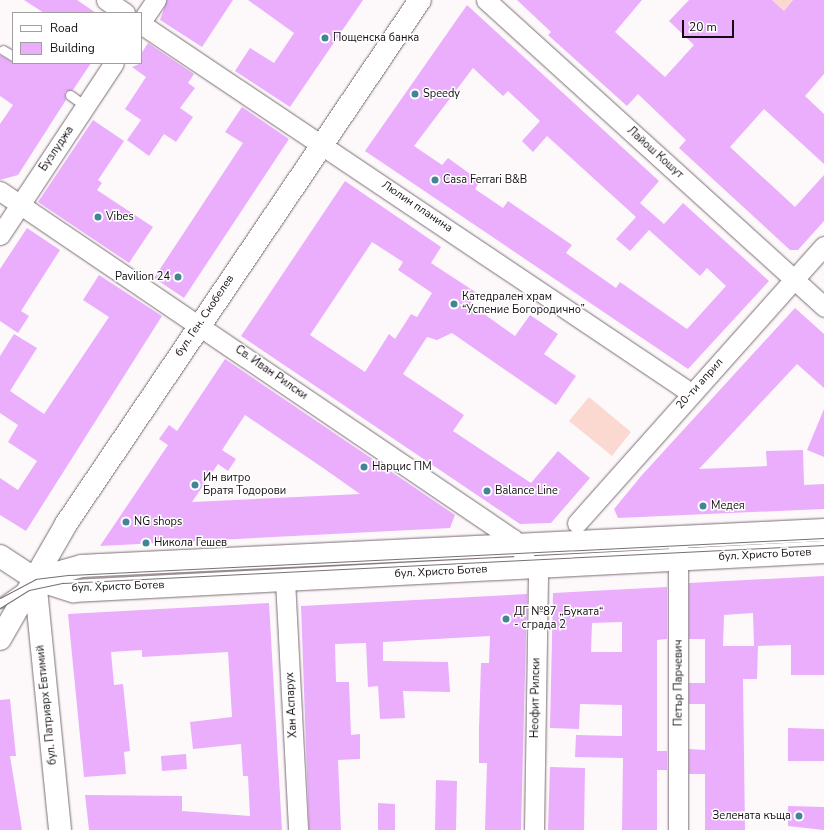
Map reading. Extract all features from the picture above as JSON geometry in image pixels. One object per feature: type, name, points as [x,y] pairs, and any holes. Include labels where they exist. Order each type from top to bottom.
[{"type":"main road","name":"бул. Ген. Скобелев","points":[[0,639],[66,524],[199,324],[420,0]]},
{"type":"main road","name":"бул. Христо Ботев","points":[[35,579],[82,566],[824,530]]},
{"type":"main road","name":"бул. Христо Ботев","points":[[35,579],[73,591],[824,552]]},
{"type":"main road","points":[[0,556],[35,579]]},
{"type":"main road","name":"бул. Патриарх Евтимий","points":[[35,579],[60,830]]},
{"type":"street","points":[[106,0],[124,12]]},
{"type":"street","points":[[142,21],[156,0]]},
{"type":"street","name":"Лайош Кошут","points":[[486,0],[824,307]]},
{"type":"street","name":"Люлин планина","points":[[142,24],[692,393]]},
{"type":"street","name":"Бузлуджа","points":[[0,235],[113,64]]},
{"type":"street","name":"Св. Иван Рилски","points":[[0,191],[199,324],[518,544]]},
{"type":"street","name":"20-ти април","points":[[577,522],[824,246]]},
{"type":"street","name":"Петър Парчевич","points":[[678,536],[678,830]]},
{"type":"street","points":[[518,544],[532,567]]},
{"type":"street","name":"Неофит Рилски","points":[[532,567],[534,830]]},
{"type":"street","name":"Хан Аспарух","points":[[285,580],[298,830]]},
{"type":"lane","points":[[3,50],[12,55]]},
{"type":"lane","points":[[70,95],[85,106]]},
{"type":"lane","points":[[0,603],[35,579]]},
{"type":"shaded area","points":[[772,0],[793,0],[784,11]]},
{"type":"shaded area","points":[[589,397],[631,432],[612,456],[569,421]]},
{"type":"building","points":[[24,0],[77,0],[95,12],[42,12]]},
{"type":"building","points":[[167,0],[233,0],[202,47],[160,20]]},
{"type":"building","points":[[248,0],[363,0],[290,107],[235,71],[250,48],[274,63],[294,33]]},
{"type":"building","points":[[517,0],[642,0],[615,32],[665,77],[694,45],[669,21],[689,0],[772,0],[784,11],[793,0],[824,0],[824,74],[805,96],[824,114],[824,164],[764,109],[730,147],[795,207],[824,175],[824,221],[798,250],[790,250],[679,148],[686,140],[638,94],[627,106],[548,35],[551,32]]},
{"type":"building","points":[[467,5],[659,181],[640,203],[664,224],[683,203],[769,281],[688,369],[365,151]],"holes":[[[473,68],[503,96],[508,91],[540,121],[522,141],[533,152],[547,136],[636,217],[616,239],[630,251],[649,230],[700,276],[707,268],[726,286],[687,329],[620,282],[616,288],[566,253],[572,245],[508,201],[503,208],[475,189],[480,181],[448,158],[442,165],[414,146]]]},
{"type":"building","points":[[148,43],[194,74],[188,83],[195,88],[180,108],[193,117],[176,142],[164,134],[149,156],[127,140],[141,120],[125,109],[146,77],[132,67],[142,64],[142,52]]},
{"type":"building","points":[[0,55],[12,62],[12,64],[90,64],[73,90],[65,92],[66,100],[18,175],[0,180],[0,124],[13,105],[0,96]]},
{"type":"building","points":[[242,107],[289,139],[184,298],[154,278],[243,143],[225,132]]},
{"type":"building","points":[[93,120],[124,141],[98,180],[102,183],[97,190],[153,227],[129,263],[38,202]]},
{"type":"building","points":[[345,181],[441,247],[431,263],[477,293],[470,304],[515,336],[530,315],[558,334],[544,354],[576,376],[556,405],[452,333],[437,340],[427,337],[403,374],[464,415],[453,431],[531,483],[558,451],[590,478],[551,523],[520,524],[241,336]],"holes":[[[372,242],[403,262],[398,270],[432,293],[417,317],[411,314],[395,339],[389,334],[365,372],[310,335]]]},
{"type":"building","points":[[27,228],[60,250],[21,311],[29,316],[18,333],[0,321],[0,269]]},
{"type":"building","points":[[99,275],[162,316],[26,531],[0,515],[0,478],[18,490],[37,461],[8,442],[18,425],[0,413],[0,356],[14,334],[37,348],[10,391],[44,414],[109,317],[83,300]]},
{"type":"building","points":[[795,308],[824,334],[824,388],[797,364],[699,469],[767,466],[766,451],[803,450],[804,485],[824,484],[824,509],[618,518],[614,509],[642,475]]},
{"type":"building","points":[[225,359],[455,515],[450,528],[100,546],[168,445],[159,439],[169,425],[177,431]],"holes":[[[245,415],[360,494],[192,502],[218,464],[228,471],[236,459],[222,450]]]},
{"type":"building","points":[[824,409],[824,457],[807,450]]},
{"type":"building","points":[[824,576],[824,675],[791,675],[791,645],[754,646],[758,646],[757,679],[743,679],[745,830],[705,830],[705,774],[689,774],[689,749],[705,750],[705,704],[689,704],[689,683],[705,683],[705,639],[689,639],[689,583]],"holes":[[[753,613],[754,646],[723,646],[724,615]]]},
{"type":"building","points":[[667,587],[667,639],[657,640],[657,751],[667,751],[667,770],[657,770],[657,830],[622,830],[623,758],[575,757],[576,735],[622,736],[622,705],[580,704],[579,729],[550,728],[553,593]],"holes":[[[622,622],[622,652],[591,652],[592,623]]]},
{"type":"building","points":[[527,594],[521,830],[485,830],[487,763],[479,763],[479,728],[481,663],[489,663],[490,636],[383,642],[383,661],[448,662],[450,692],[403,691],[405,718],[380,719],[378,686],[368,687],[366,643],[335,644],[336,682],[349,682],[351,735],[360,734],[360,759],[338,760],[341,830],[309,830],[301,606]]},
{"type":"building","points":[[269,603],[282,830],[89,830],[85,795],[182,796],[182,811],[250,816],[248,776],[243,776],[241,744],[193,749],[190,722],[232,717],[228,652],[142,657],[142,650],[111,652],[114,685],[123,684],[130,751],[124,752],[126,774],[84,777],[68,614]]},
{"type":"building","points":[[10,699],[16,756],[10,756],[22,830],[0,830],[0,700]]},
{"type":"building","points":[[788,728],[824,729],[824,761],[788,761]]},
{"type":"building","points":[[186,754],[187,769],[162,771],[161,756]]},
{"type":"building","points":[[550,767],[585,768],[584,830],[548,830]]},
{"type":"building","points":[[436,780],[457,781],[456,830],[435,830]]},
{"type":"building","points":[[378,803],[395,804],[395,830],[378,830]]},
{"type":"building","points":[[788,806],[824,807],[824,830],[788,826]]},
{"type":"tram line","points":[[0,598],[35,579],[70,575],[824,538]]},
{"type":"tram line","points":[[0,608],[29,590],[63,583],[824,545]]},
{"type":"place","name":"Пощенска банка","points":[[325,38]]},
{"type":"place","name":"Speedy","points":[[415,94]]},
{"type":"place","name":"Casa Ferrari B&B","points":[[435,180]]},
{"type":"place","name":"Vibes","points":[[98,217]]},
{"type":"place","name":"Pavilion 24","points":[[178,277]]},
{"type":"place","name":"Катедрален храм “Успение Богородично”","points":[[454,304]]},
{"type":"place","name":"Нарцис ПМ","points":[[364,467]]},
{"type":"place","name":"Ин витро Братя Тодорови","points":[[195,485]]},
{"type":"place","name":"Balance Line","points":[[487,491]]},
{"type":"place","name":"Медея","points":[[703,506]]},
{"type":"place","name":"NG shops","points":[[126,522]]},
{"type":"place","name":"Никола Гешев","points":[[146,543]]},
{"type":"place","name":"ДГ №87 „Буката“ - сграда 2","points":[[506,619]]},
{"type":"place","name":"Зелената къща","points":[[799,816]]}]
